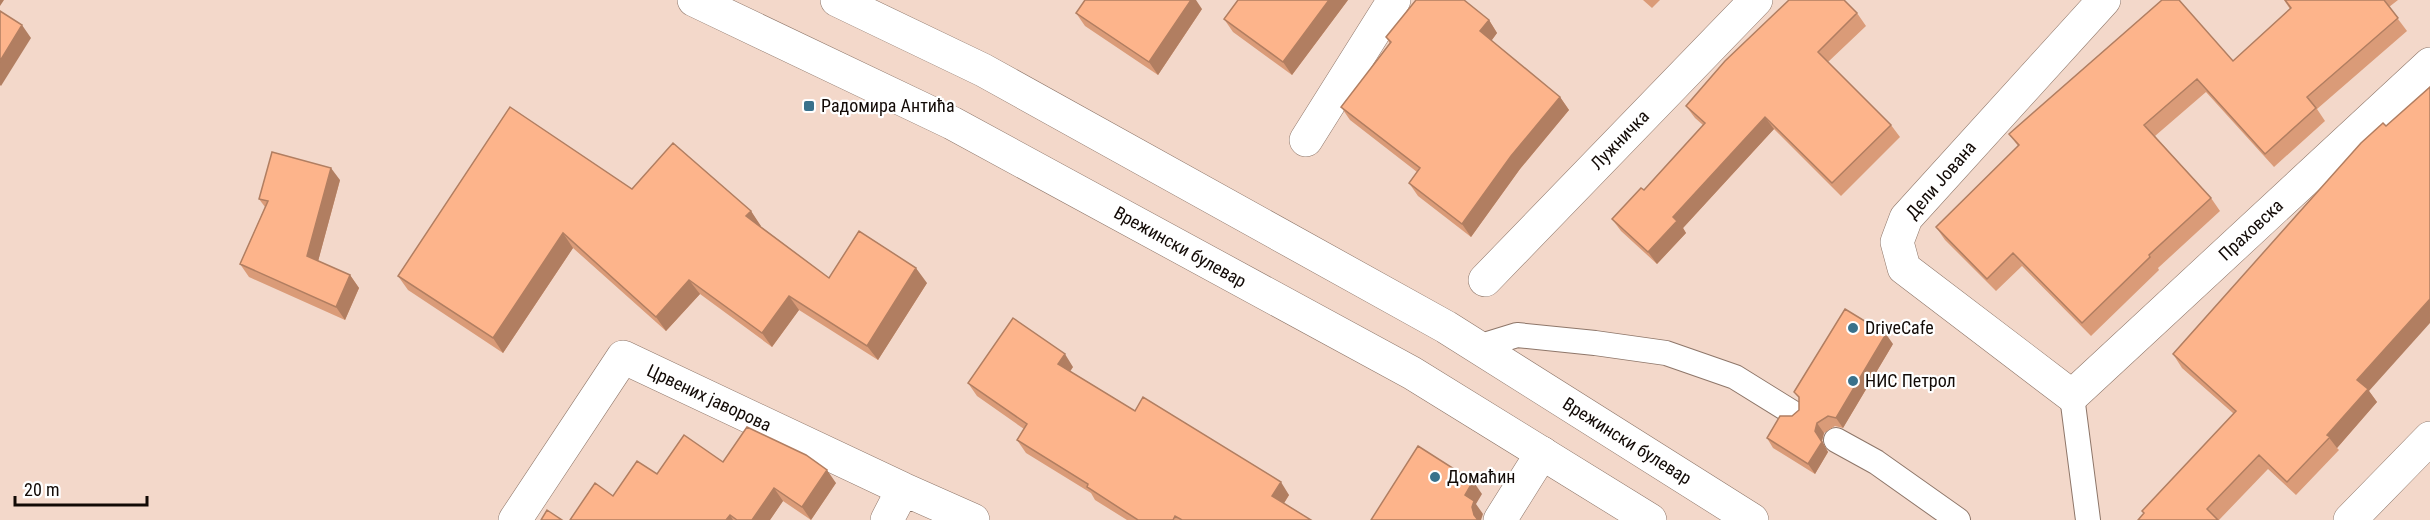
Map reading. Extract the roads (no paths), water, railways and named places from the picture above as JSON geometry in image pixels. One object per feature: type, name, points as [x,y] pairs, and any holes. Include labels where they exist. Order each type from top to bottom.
[{"type":"street","name":"Врежински булевар","points":[[694,0],[952,123],[1412,373],[1650,520]]},
{"type":"street","name":"Врежински булевар","points":[[837,0],[983,70],[1446,327],[1752,520]]},
{"type":"street","points":[[1306,140],[1394,0]]},
{"type":"street","name":"Лужничка","points":[[1485,280],[1756,0]]},
{"type":"street","name":"Дели Јована","points":[[2072,396],[1904,268],[1897,242],[1906,218],[2104,0]]},
{"type":"street","name":"Праховска","points":[[2072,396],[2430,64]]},
{"type":"street","name":"Црвених јаворова","points":[[515,520],[623,357],[973,520]]},
{"type":"street","points":[[2350,520],[2430,438]]},
{"type":"street","points":[[1500,520],[1542,453]]},
{"type":"street","points":[[887,520],[903,489]]},
{"type":"lane","points":[[1478,347],[1517,335],[1666,353],[1735,377],[1793,413]]},
{"type":"lane","points":[[2072,396],[2088,520]]},
{"type":"lane","points":[[1836,440],[1876,462],[1958,520]]},
{"type":"place","name":"Радомира Антића","points":[[809,106]]},
{"type":"place","name":"DriveCafe","points":[[1853,328]]},
{"type":"place","name":"НИС Петрол","points":[[1853,381]]},
{"type":"place","name":"Домаћин","points":[[1435,477]]}]
